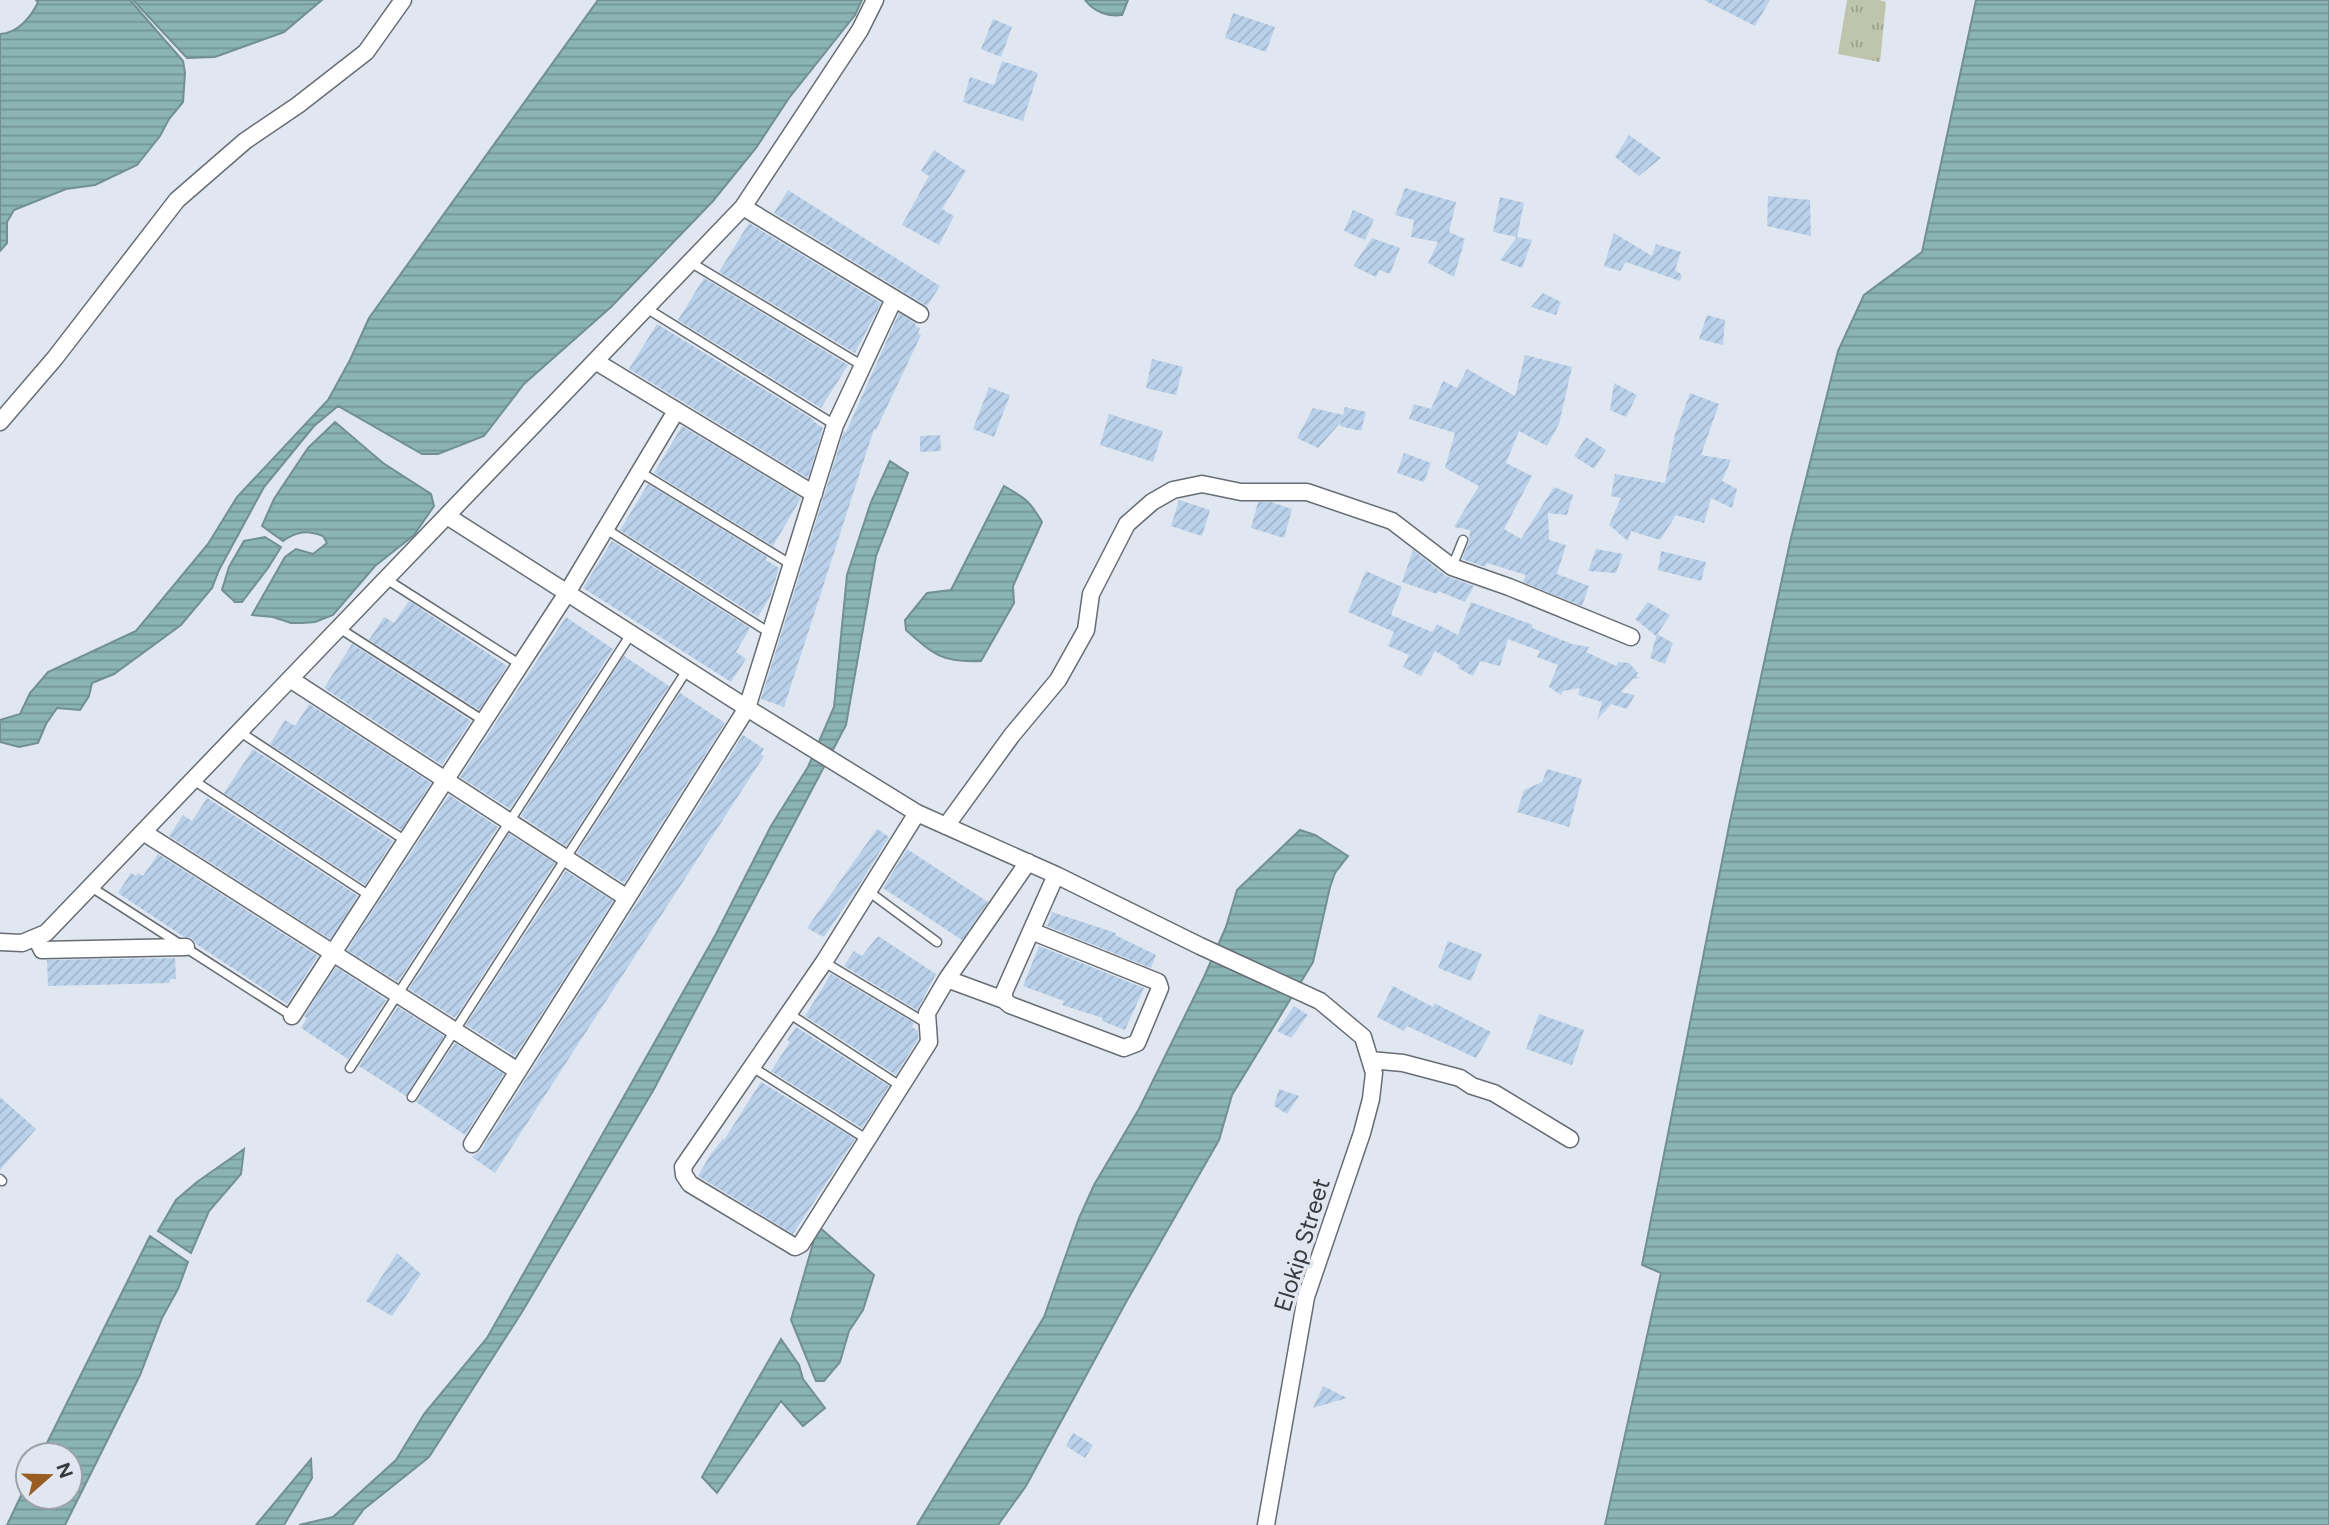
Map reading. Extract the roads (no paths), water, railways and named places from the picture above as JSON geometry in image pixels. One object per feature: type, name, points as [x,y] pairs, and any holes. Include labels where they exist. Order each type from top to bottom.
[{"type":"street","points":[[0,422],[55,358],[177,200],[245,141],[298,105],[366,52],[403,0]]},
{"type":"street","points":[[0,942],[22,943],[46,933],[743,207],[860,30],[875,0]]},
{"type":"street","points":[[743,207],[920,314]]},
{"type":"street","points":[[472,1144],[747,708],[835,425],[894,299]]},
{"type":"street","points":[[595,361],[814,494]]},
{"type":"street","points":[[292,1016],[567,593],[676,411]]},
{"type":"street","points":[[946,826],[1012,735],[1058,680],[1086,630],[1091,594],[1127,524],[1152,502],[1174,491],[1202,484],[1241,492],[1307,492],[1392,521],[1452,567],[1509,587],[1631,637]]},
{"type":"street","name":"Elokip Street","points":[[447,516],[917,813],[1056,875],[1320,1001],[1363,1037],[1374,1073],[1371,1100],[1306,1297],[1266,1525]]},
{"type":"street","points":[[290,679],[627,898]]},
{"type":"street","points":[[917,813],[824,962],[683,1167],[684,1175],[691,1184],[787,1244],[795,1247],[801,1244],[869,1140],[929,1042],[927,1013],[947,979],[1028,862]]},
{"type":"street","points":[[143,832],[518,1071]]},
{"type":"street","points":[[1004,1000],[1004,992],[1056,875]]},
{"type":"street","points":[[947,979],[1124,1048],[1137,1043],[1160,988],[1158,982],[1031,931]]},
{"type":"street","points":[[36,938],[42,950],[186,947]]},
{"type":"street","points":[[1370,1060],[1403,1063],[1460,1079],[1494,1093],[1570,1139]]},
{"type":"lane","points":[[690,262],[863,366]]},
{"type":"lane","points":[[646,308],[835,425]]},
{"type":"lane","points":[[640,472],[792,565]]},
{"type":"lane","points":[[606,529],[771,633]]},
{"type":"lane","points":[[1452,567],[1463,540]]},
{"type":"lane","points":[[386,579],[521,665]]},
{"type":"lane","points":[[340,628],[484,721]]},
{"type":"lane","points":[[350,1068],[631,634]]},
{"type":"lane","points":[[412,1097],[687,670]]},
{"type":"lane","points":[[240,732],[406,841]]},
{"type":"lane","points":[[193,780],[370,896]]},
{"type":"lane","points":[[91,887],[292,1016]]},
{"type":"lane","points":[[868,891],[937,942]]},
{"type":"lane","points":[[824,962],[928,1024]]},
{"type":"lane","points":[[788,1013],[902,1087]]},
{"type":"lane","points":[[752,1067],[869,1140]]}]
